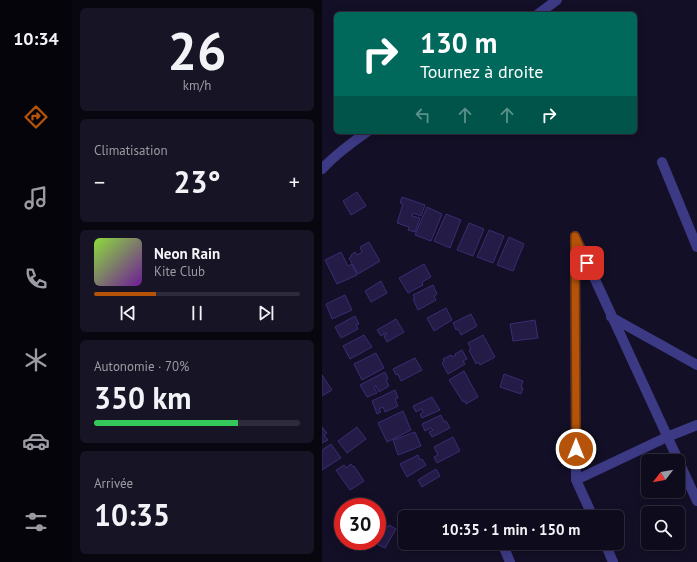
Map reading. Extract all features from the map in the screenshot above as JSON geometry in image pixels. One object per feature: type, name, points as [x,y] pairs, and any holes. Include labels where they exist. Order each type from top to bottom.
[{"type":"street","points":[[541,12],[557,0]]},
{"type":"street","points":[[322,168],[352,142],[364,134]]},
{"type":"street","points":[[662,162],[697,248]]},
{"type":"street","points":[[590,510],[576,480],[575,236],[697,501]]},
{"type":"street","points":[[611,317],[697,365]]},
{"type":"street","points":[[576,480],[667,437],[697,425]]},
{"type":"street","points":[[505,550],[510,562]]},
{"type":"street","points":[[608,550],[613,562]]},
{"type":"building","points":[[357,192],[366,206],[351,215],[343,201]]},
{"type":"building","points":[[402,197],[425,205],[421,216],[413,213],[412,216],[420,218],[415,232],[408,230],[409,227],[397,223],[403,204],[400,203]]},
{"type":"building","points":[[427,207],[442,214],[431,241],[415,235]]},
{"type":"building","points":[[446,214],[461,220],[450,248],[434,241]]},
{"type":"building","points":[[469,223],[484,229],[473,256],[457,250]]},
{"type":"building","points":[[489,230],[504,236],[493,263],[477,257]]},
{"type":"building","points":[[509,237],[524,244],[513,271],[497,265]]},
{"type":"building","points":[[369,242],[380,261],[358,274],[349,258],[355,252],[357,255],[362,252],[360,247]]},
{"type":"building","points":[[341,252],[348,266],[352,264],[357,275],[337,284],[325,260]]},
{"type":"building","points":[[424,264],[431,277],[422,282],[423,285],[408,293],[399,278]]},
{"type":"building","points":[[381,281],[387,293],[371,302],[365,291]]},
{"type":"building","points":[[433,285],[437,294],[434,296],[436,300],[418,310],[413,299],[415,298],[413,295]]},
{"type":"building","points":[[345,295],[352,310],[332,319],[326,304]]},
{"type":"building","points":[[446,308],[452,320],[434,331],[427,318]]},
{"type":"building","points":[[471,314],[477,326],[461,335],[458,329],[456,330],[453,323]]},
{"type":"building","points":[[355,316],[359,324],[356,325],[358,329],[341,338],[335,327]]},
{"type":"building","points":[[396,319],[404,332],[387,342],[384,336],[387,334],[386,333],[381,336],[377,330]]},
{"type":"building","points":[[535,320],[538,338],[513,341],[510,324]]},
{"type":"building","points":[[364,335],[372,347],[350,359],[343,346]]},
{"type":"building","points":[[483,335],[495,357],[480,365],[478,362],[476,364],[469,350],[471,349],[468,343]]},
{"type":"building","points":[[462,350],[467,359],[463,361],[465,364],[448,374],[442,363],[444,361],[443,359],[451,355],[452,357]]},
{"type":"building","points":[[376,353],[384,368],[362,380],[354,364]]},
{"type":"building","points":[[415,358],[422,370],[401,381],[398,374],[396,375],[393,369]]},
{"type":"building","points":[[464,371],[478,397],[466,404],[465,401],[463,402],[449,380]]},
{"type":"building","points":[[385,372],[388,379],[386,380],[389,386],[379,392],[376,386],[374,387],[377,393],[367,397],[360,385]]},
{"type":"building","points":[[504,374],[523,381],[521,394],[500,387]]},
{"type":"building","points":[[322,375],[332,390],[322,396]]},
{"type":"building","points":[[395,390],[398,398],[395,399],[398,406],[385,412],[383,407],[379,409],[381,412],[377,414],[372,401]]},
{"type":"building","points":[[432,397],[440,410],[422,418],[420,414],[423,412],[422,409],[416,412],[413,406]]},
{"type":"building","points":[[403,411],[411,430],[387,442],[378,423]]},
{"type":"building","points":[[441,415],[444,422],[446,421],[450,428],[432,437],[429,432],[433,430],[431,428],[425,431],[422,424]]},
{"type":"building","points":[[322,427],[327,433],[324,435],[328,440],[322,443]]},
{"type":"building","points":[[357,427],[366,439],[347,453],[338,441]]},
{"type":"building","points":[[415,432],[421,446],[398,455],[393,440]]},
{"type":"building","points":[[453,437],[460,451],[437,463],[434,457],[438,455],[434,447]]},
{"type":"building","points":[[331,444],[341,458],[322,470],[322,450]]},
{"type":"building","points":[[418,455],[420,460],[422,459],[426,465],[407,477],[400,464]]},
{"type":"building","points":[[351,464],[364,481],[350,490],[336,470],[344,465],[346,468]]},
{"type":"building","points":[[436,469],[440,476],[422,487],[418,480]]},
{"type":"building","points":[[389,525],[396,529],[386,546],[386,526],[388,527]]},
{"type":"route","points":[[576,449],[575,236],[587,263]]}]
